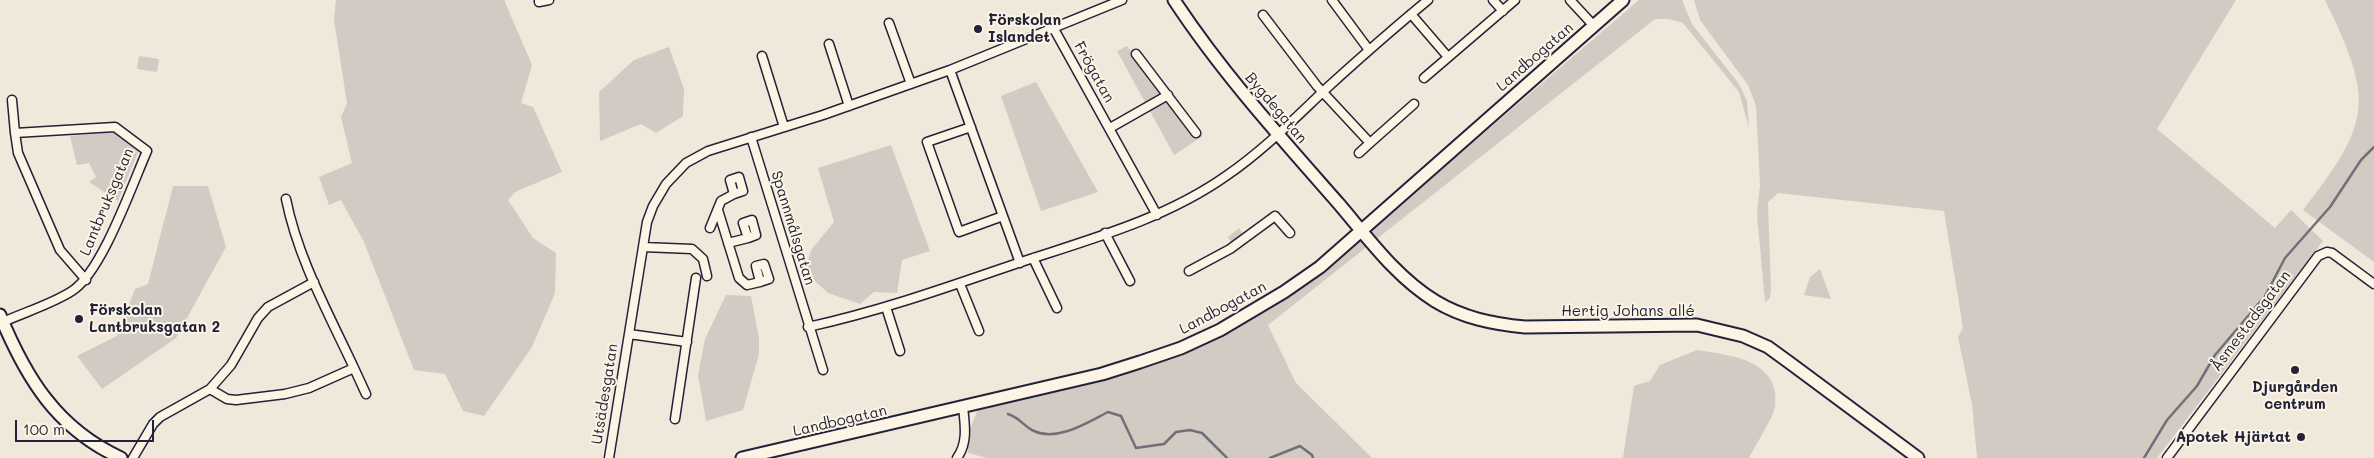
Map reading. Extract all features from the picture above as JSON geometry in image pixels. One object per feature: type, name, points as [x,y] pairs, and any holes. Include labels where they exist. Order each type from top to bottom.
[{"type":"street","points":[[539,0],[539,2],[549,0]]},
{"type":"street","name":"Utsädesgatan","points":[[609,458],[647,222],[660,193],[676,172],[686,163],[708,151],[849,106],[950,70],[1122,0]]},
{"type":"street","name":"Bygdegatan","points":[[1174,0],[1213,56],[1278,136],[1361,230]]},
{"type":"street","points":[[1332,0],[1369,50]]},
{"type":"street","points":[[808,327],[886,307],[960,284],[1158,214],[1207,189],[1278,136],[1369,50],[1428,0]]},
{"type":"street","points":[[1493,0],[1503,11]]},
{"type":"street","points":[[1424,78],[1516,0]]},
{"type":"street","points":[[1570,0],[1594,26]]},
{"type":"street","name":"Landbogatan","points":[[742,458],[1102,374],[1181,348],[1220,330],[1284,292],[1320,266],[1623,0]]},
{"type":"street","points":[[1411,14],[1448,58]]},
{"type":"street","points":[[1263,15],[1323,92],[1370,143]]},
{"type":"street","points":[[889,23],[911,84]]},
{"type":"street","name":"Frögatan","points":[[1054,29],[1158,214]]},
{"type":"street","points":[[829,44],[849,106]]},
{"type":"street","points":[[1136,54],[1196,133]]},
{"type":"street","points":[[762,56],[784,127]]},
{"type":"street","points":[[950,70],[1020,262]]},
{"type":"street","points":[[1110,128],[1168,95]]},
{"type":"street","name":"Lantbruksgatan","points":[[12,100],[18,153],[60,250],[86,280]]},
{"type":"street","points":[[1359,153],[1414,104]]},
{"type":"street","name":"Lantbruksgatan","points":[[1,318],[72,291],[86,280],[101,256],[147,151],[115,127],[15,132]]},
{"type":"street","points":[[971,127],[927,142],[959,232],[1003,216]]},
{"type":"street","name":"Spannmålsgatan","points":[[751,137],[808,327],[812,332],[823,370]]},
{"type":"street","points":[[710,228],[721,201],[734,194]]},
{"type":"street","points":[[286,199],[291,221],[314,282],[366,394]]},
{"type":"street","points":[[718,210],[742,282],[747,285],[760,282]]},
{"type":"street","points":[[1189,271],[1230,248],[1275,216],[1290,233]]},
{"type":"street","name":"Hertig Johans allé","points":[[1361,230],[1412,284],[1449,308],[1479,320],[1525,327],[1697,325],[1743,336],[1768,347],[1783,357],[1918,458]]},
{"type":"street","points":[[1105,233],[1130,281]]},
{"type":"street","points":[[728,244],[748,238]]},
{"type":"street","points":[[643,247],[692,248],[702,259],[708,276]]},
{"type":"street","name":"Åsmestadsgatan","points":[[2167,458],[2318,256],[2327,252],[2332,253],[2374,284]]},
{"type":"street","points":[[1033,258],[1057,308]]},
{"type":"street","points":[[675,418],[696,278]]},
{"type":"street","points":[[133,458],[153,424],[210,389],[231,365],[258,318],[268,307],[314,282]]},
{"type":"street","points":[[960,284],[979,331]]},
{"type":"street","points":[[886,307],[900,351]]},
{"type":"street","points":[[1,318],[29,377],[46,401],[74,430],[104,450],[121,458]]},
{"type":"street","name":"Utsädesgatan","points":[[629,334],[686,342]]},
{"type":"street","points":[[210,389],[227,399],[236,400],[285,394],[309,388],[354,368]]},
{"type":"street","points":[[957,458],[964,449],[963,407]]},
{"type":"shaded area","points":[[336,0],[504,0],[532,65],[521,103],[533,107],[562,172],[515,192],[508,200],[533,238],[556,253],[555,293],[532,347],[484,416],[463,411],[445,374],[414,370],[364,242],[341,200],[329,205],[319,177],[352,163],[341,117],[347,103],[334,20]]},
{"type":"shaded area","points":[[1639,0],[1682,0],[1692,24],[1739,84],[1747,101],[1749,128],[1739,92],[1683,23],[1669,19],[1655,19],[1268,325],[1296,383],[1372,458],[987,458],[968,453],[968,434],[978,409],[1088,383],[1238,324],[1308,284]]},
{"type":"shaded area","points":[[1694,0],[2236,0],[2157,129],[2275,228],[2291,210],[2323,241],[2157,458],[1977,458],[1972,404],[1958,337],[1963,328],[1944,211],[1778,193],[1768,202],[1771,290],[1770,298],[1765,302],[1757,214],[1760,185],[1756,106],[1748,85],[1700,20]]},
{"type":"shaded area","points":[[2325,0],[2374,0],[2374,262],[2303,210],[2326,180],[2342,154],[2353,131],[2358,110],[2358,87],[2352,63]]},
{"type":"shaded area","points":[[1127,46],[1195,137],[1201,133],[1203,136],[1174,155],[1117,51]]},
{"type":"shaded area","points":[[669,47],[684,89],[683,116],[656,133],[641,124],[600,141],[599,92],[634,60]]},
{"type":"shaded area","points":[[139,56],[159,59],[157,72],[137,69]]},
{"type":"shaded area","points":[[1036,82],[1098,192],[1041,211],[1001,96]]},
{"type":"shaded area","points":[[114,132],[138,152],[118,201],[89,182],[96,177],[89,163],[77,165],[70,136]]},
{"type":"shaded area","points":[[891,145],[930,251],[902,260],[897,293],[874,292],[860,304],[828,293],[804,271],[812,249],[834,222],[818,168]]},
{"type":"shaded area","points":[[173,186],[208,186],[226,247],[176,338],[102,389],[77,356],[117,336],[135,289],[148,284]]},
{"type":"shaded area","points":[[1239,228],[1243,234],[1231,243],[1228,237]]},
{"type":"shaded area","points":[[1820,269],[1831,299],[1804,295],[1810,277]]},
{"type":"shaded area","points":[[726,295],[751,296],[759,338],[759,354],[743,410],[706,421],[698,375],[705,339]]},
{"type":"shaded area","points":[[1697,350],[1724,354],[1751,363],[1762,370],[1770,379],[1775,391],[1774,412],[1749,458],[1623,458],[1634,386],[1650,381],[1660,365]]},
{"type":"waterway","points":[[2144,458],[2167,420],[2197,386],[2215,355],[2265,296],[2285,258],[2330,207],[2361,160],[2374,147]]},
{"type":"waterway","points":[[1008,414],[1017,418],[1034,431],[1043,434],[1053,434],[1072,429],[1108,412],[1121,416],[1136,448],[1164,444],[1176,432],[1190,430],[1202,433],[1227,458]]},
{"type":"waterway","points":[[1270,458],[1300,446],[1312,455],[1313,458]]},
{"type":"place","name":"Förskolan Islandet","points":[[978,29]]},
{"type":"place","name":"Förskolan Lantbruksgatan 2","points":[[79,319]]},
{"type":"place","name":"Djurgården centrum","points":[[2295,370]]},
{"type":"place","name":"Apotek Hjärtat","points":[[2301,437]]}]
